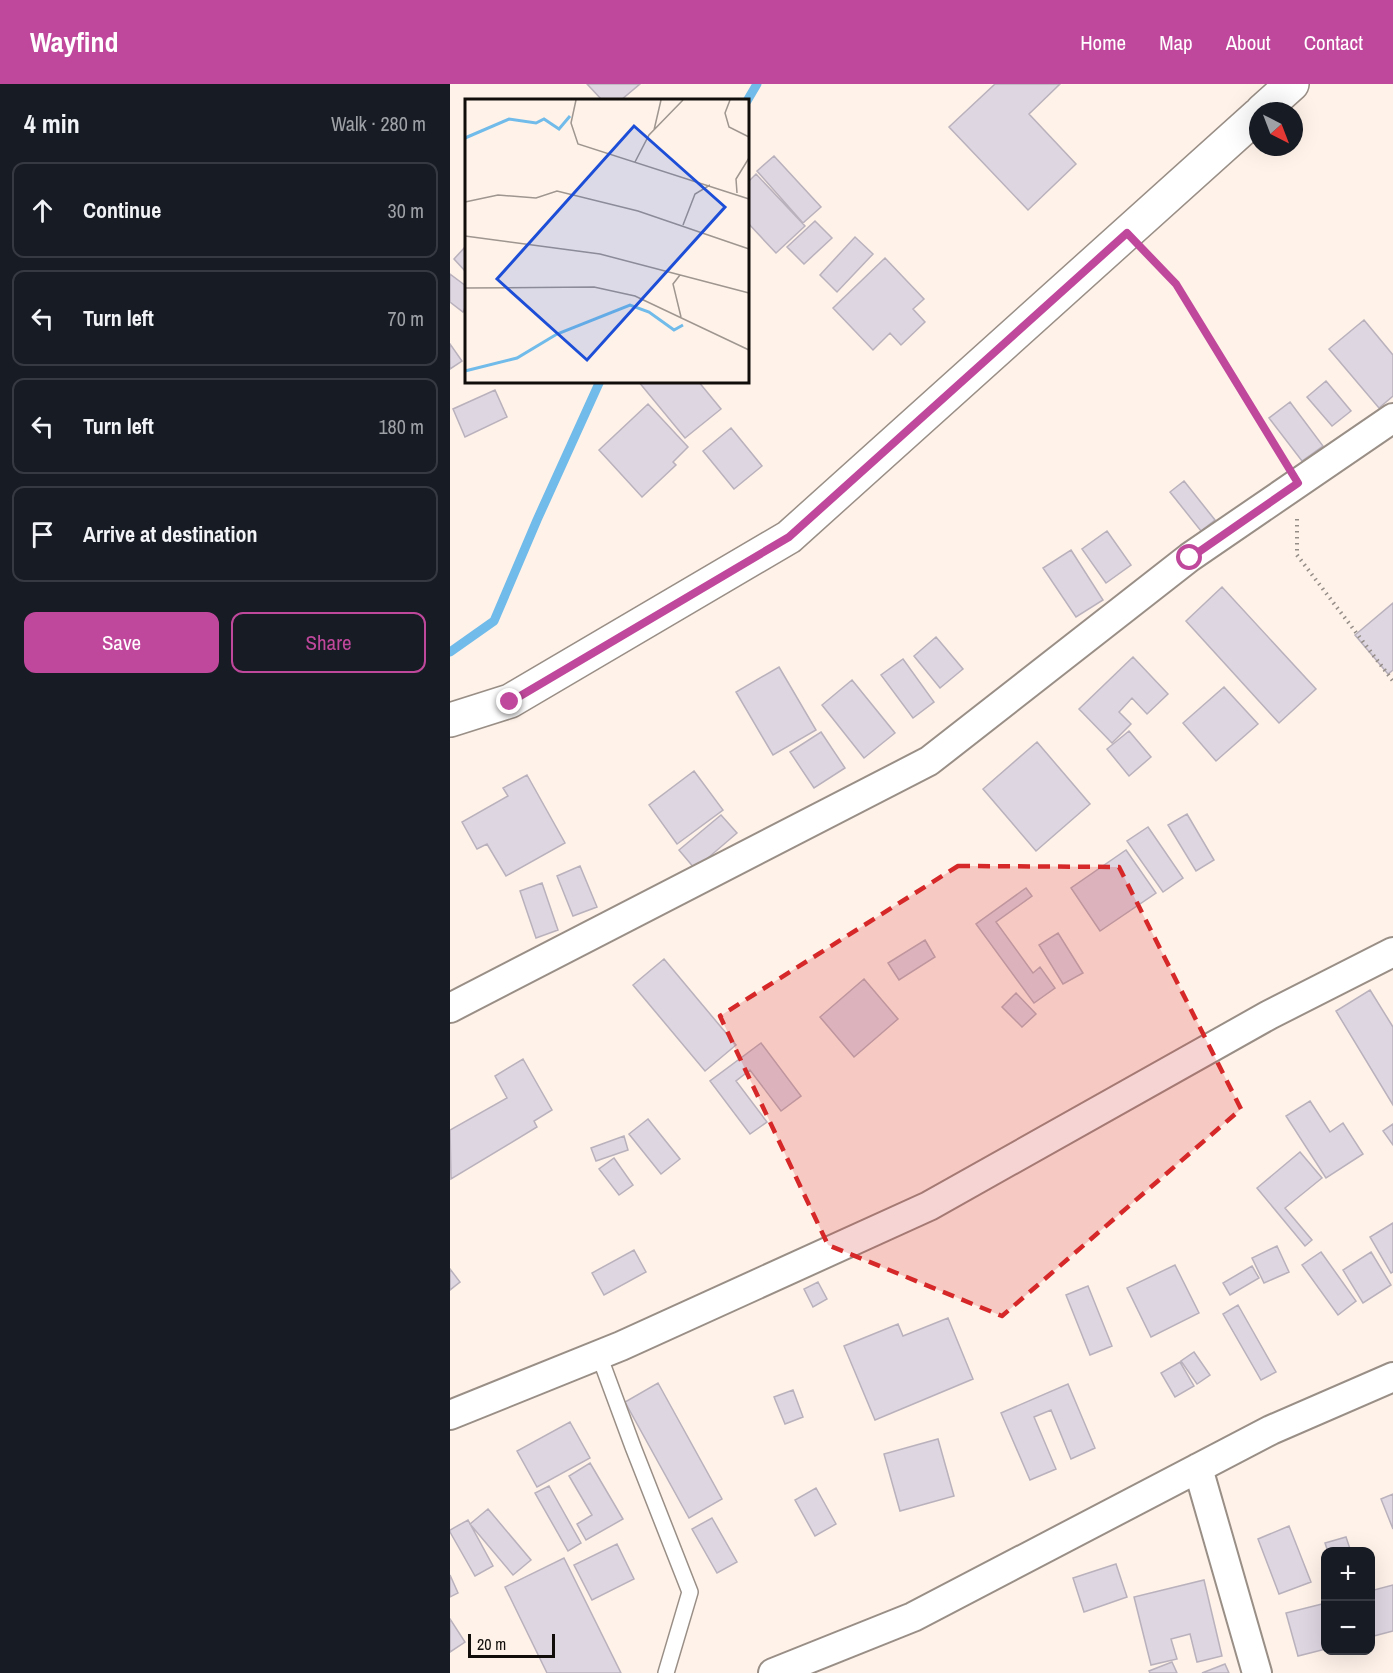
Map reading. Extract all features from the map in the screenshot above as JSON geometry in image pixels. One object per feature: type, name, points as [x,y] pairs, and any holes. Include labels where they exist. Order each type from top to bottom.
[{"type":"main road","points":[[1272,102],[1292,84]]},
{"type":"main road","points":[[450,720],[510,702],[789,537],[1249,123]]},
{"type":"street","points":[[450,1008],[929,760],[1190,558],[1393,418]]},
{"type":"street","points":[[450,1415],[599,1355],[929,1206],[1269,1015],[1393,952]]},
{"type":"street","points":[[773,1673],[913,1617],[1271,1430],[1393,1377]]},
{"type":"street","points":[[1198,1468],[1257,1673]]},
{"type":"lane","points":[[599,1355],[690,1592],[666,1673]]},
{"type":"path","points":[[1127,233],[1176,284],[1298,483],[1297,555],[1393,681]]},
{"type":"highlighted area","points":[[958,866],[1119,867],[1241,1109],[1002,1316],[828,1245],[720,1016]]},
{"type":"building","points":[[587,84],[640,84],[622,99],[601,99]]},
{"type":"building","points":[[995,84],[1060,84],[1029,114],[1076,164],[1028,210],[949,127]]},
{"type":"building","points":[[774,156],[821,207],[803,223],[757,171]]},
{"type":"building","points":[[756,174],[805,226],[776,253],[748,223],[748,182]]},
{"type":"building","points":[[815,221],[832,238],[804,264],[787,247]]},
{"type":"building","points":[[855,237],[873,254],[837,292],[820,275]]},
{"type":"building","points":[[465,247],[465,271],[454,259]]},
{"type":"building","points":[[885,258],[924,299],[913,309],[925,322],[901,345],[890,333],[873,350],[833,308]]},
{"type":"building","points":[[450,274],[465,285],[463,312],[450,302]]},
{"type":"building","points":[[1364,320],[1393,355],[1393,396],[1379,408],[1329,349]]},
{"type":"building","points":[[450,344],[462,361],[450,369]]},
{"type":"building","points":[[1326,381],[1351,411],[1332,426],[1307,397]]},
{"type":"building","points":[[639,382],[699,382],[721,409],[685,438]]},
{"type":"building","points":[[495,390],[507,417],[465,437],[453,409]]},
{"type":"building","points":[[1290,402],[1323,446],[1302,461],[1269,418]]},
{"type":"building","points":[[648,404],[688,447],[673,462],[676,465],[642,497],[599,450]]},
{"type":"building","points":[[731,428],[762,466],[734,489],[703,451]]},
{"type":"building","points":[[1184,481],[1215,520],[1201,531],[1170,492]]},
{"type":"building","points":[[1107,531],[1131,565],[1106,583],[1082,549]]},
{"type":"building","points":[[1071,550],[1103,600],[1076,617],[1043,568]]},
{"type":"building","points":[[1222,587],[1316,689],[1279,723],[1186,621]]},
{"type":"building","points":[[1393,603],[1393,670],[1388,674],[1355,635]]},
{"type":"building","points":[[936,637],[963,669],[940,688],[914,656]]},
{"type":"building","points":[[1133,657],[1168,694],[1147,714],[1132,698],[1119,712],[1131,724],[1112,743],[1079,709]]},
{"type":"building","points":[[903,659],[934,702],[913,718],[881,675]]},
{"type":"building","points":[[779,667],[816,730],[773,755],[736,692]]},
{"type":"building","points":[[852,680],[895,733],[864,758],[822,705]]},
{"type":"building","points":[[1224,687],[1258,724],[1216,761],[1183,723]]},
{"type":"building","points":[[1129,731],[1151,757],[1129,776],[1107,749]]},
{"type":"building","points":[[821,732],[845,768],[814,788],[790,752]]},
{"type":"building","points":[[1037,742],[1090,804],[1036,851],[983,789]]},
{"type":"building","points":[[694,771],[723,810],[677,844],[649,805]]},
{"type":"building","points":[[527,775],[565,843],[506,876],[487,844],[477,849],[462,822],[508,796],[503,788]]},
{"type":"building","points":[[1187,814],[1214,860],[1196,871],[1168,825]]},
{"type":"building","points":[[721,815],[737,833],[695,869],[679,850]]},
{"type":"building","points":[[1148,827],[1183,878],[1163,892],[1127,841]]},
{"type":"building","points":[[1126,850],[1156,893],[1100,931],[1071,888]]},
{"type":"building","points":[[580,866],[597,907],[573,916],[557,876]]},
{"type":"building","points":[[542,883],[558,930],[536,938],[520,891]]},
{"type":"building","points":[[1026,888],[1032,896],[996,922],[1033,973],[1040,967],[1055,988],[1034,1003],[976,924]]},
{"type":"building","points":[[1058,933],[1083,973],[1063,984],[1039,945]]},
{"type":"building","points":[[925,940],[935,957],[899,980],[888,963]]},
{"type":"building","points":[[664,959],[736,1045],[705,1071],[633,985]]},
{"type":"building","points":[[864,979],[898,1019],[854,1057],[820,1017]]},
{"type":"building","points":[[1370,990],[1393,1027],[1393,1105],[1336,1011]]},
{"type":"building","points":[[1016,993],[1036,1014],[1022,1027],[1002,1007]]},
{"type":"building","points":[[761,1043],[801,1096],[781,1111],[750,1070],[736,1081],[767,1122],[750,1134],[710,1081]]},
{"type":"building","points":[[523,1059],[552,1110],[534,1121],[537,1127],[451,1179],[450,1130],[507,1098],[495,1076]]},
{"type":"building","points":[[1310,1101],[1330,1132],[1343,1123],[1363,1154],[1326,1178],[1286,1116]]},
{"type":"building","points":[[648,1119],[680,1159],[661,1174],[629,1134]]},
{"type":"building","points":[[1393,1124],[1393,1145],[1383,1131]]},
{"type":"building","points":[[624,1136],[628,1150],[596,1161],[591,1148]]},
{"type":"building","points":[[1300,1152],[1322,1178],[1285,1208],[1312,1240],[1305,1246],[1257,1188]]},
{"type":"building","points":[[614,1158],[633,1185],[619,1195],[599,1169]]},
{"type":"building","points":[[1393,1223],[1393,1272],[1391,1273],[1370,1237]]},
{"type":"building","points":[[1277,1246],[1289,1272],[1264,1283],[1252,1258]]},
{"type":"building","points":[[634,1250],[646,1272],[604,1295],[592,1273]]},
{"type":"building","points":[[1321,1252],[1356,1301],[1338,1315],[1302,1265]]},
{"type":"building","points":[[1371,1252],[1391,1285],[1363,1303],[1343,1270]]},
{"type":"building","points":[[1175,1265],[1199,1313],[1151,1337],[1127,1288]]},
{"type":"building","points":[[1252,1266],[1259,1278],[1230,1295],[1223,1283]]},
{"type":"building","points":[[450,1269],[460,1282],[450,1290]]},
{"type":"building","points":[[818,1282],[827,1299],[813,1307],[804,1289]]},
{"type":"building","points":[[1088,1286],[1112,1346],[1090,1355],[1066,1295]]},
{"type":"building","points":[[1238,1305],[1276,1372],[1261,1380],[1223,1314]]},
{"type":"building","points":[[948,1318],[973,1379],[875,1420],[844,1346],[898,1324],[903,1336]]},
{"type":"building","points":[[1194,1352],[1210,1375],[1197,1384],[1181,1361]]},
{"type":"building","points":[[1180,1362],[1194,1386],[1175,1397],[1161,1373]]},
{"type":"building","points":[[658,1383],[722,1499],[689,1518],[625,1402]]},
{"type":"building","points":[[1068,1384],[1095,1448],[1071,1459],[1051,1410],[1034,1417],[1056,1469],[1030,1480],[1001,1413]]},
{"type":"building","points":[[793,1390],[803,1417],[785,1424],[774,1397]]},
{"type":"building","points":[[570,1422],[590,1458],[537,1487],[517,1451]]},
{"type":"building","points":[[938,1439],[954,1496],[900,1511],[884,1454]]},
{"type":"building","points":[[590,1463],[623,1519],[586,1540],[577,1524],[592,1515],[569,1476]]},
{"type":"building","points":[[549,1486],[581,1543],[568,1551],[535,1493]]},
{"type":"building","points":[[816,1488],[836,1524],[815,1536],[795,1500]]},
{"type":"building","points":[[1393,1494],[1393,1529],[1381,1499]]},
{"type":"building","points":[[488,1509],[531,1560],[513,1575],[470,1524]]},
{"type":"building","points":[[712,1518],[737,1562],[717,1573],[692,1529]]},
{"type":"building","points":[[468,1520],[493,1566],[475,1576],[450,1532]]},
{"type":"building","points":[[1289,1526],[1311,1582],[1279,1594],[1258,1539]]},
{"type":"building","points":[[1346,1537],[1349,1547],[1326,1547],[1325,1543]]},
{"type":"building","points":[[617,1544],[634,1579],[592,1600],[574,1565]]},
{"type":"building","points":[[564,1558],[621,1673],[547,1673],[505,1587]]},
{"type":"building","points":[[1116,1564],[1127,1597],[1084,1612],[1073,1578]]},
{"type":"building","points":[[450,1575],[458,1593],[450,1597]]},
{"type":"building","points":[[1204,1580],[1222,1656],[1197,1662],[1190,1634],[1171,1639],[1177,1659],[1151,1665],[1134,1597]]},
{"type":"building","points":[[1393,1585],[1393,1631],[1375,1636],[1375,1601],[1375,1590]]},
{"type":"building","points":[[1321,1604],[1321,1650],[1298,1656],[1286,1613]]},
{"type":"building","points":[[450,1619],[465,1642],[450,1652]]},
{"type":"building","points":[[1172,1662],[1177,1673],[1150,1673],[1149,1671]]},
{"type":"building","points":[[1225,1664],[1229,1673],[1202,1673]]},
{"type":"waterway","points":[[748,99],[757,84]]},
{"type":"waterway","points":[[450,652],[494,621],[600,382]]},
{"type":"route","points":[[510,702],[789,537],[1127,233],[1176,284],[1298,483],[1190,558]]}]
